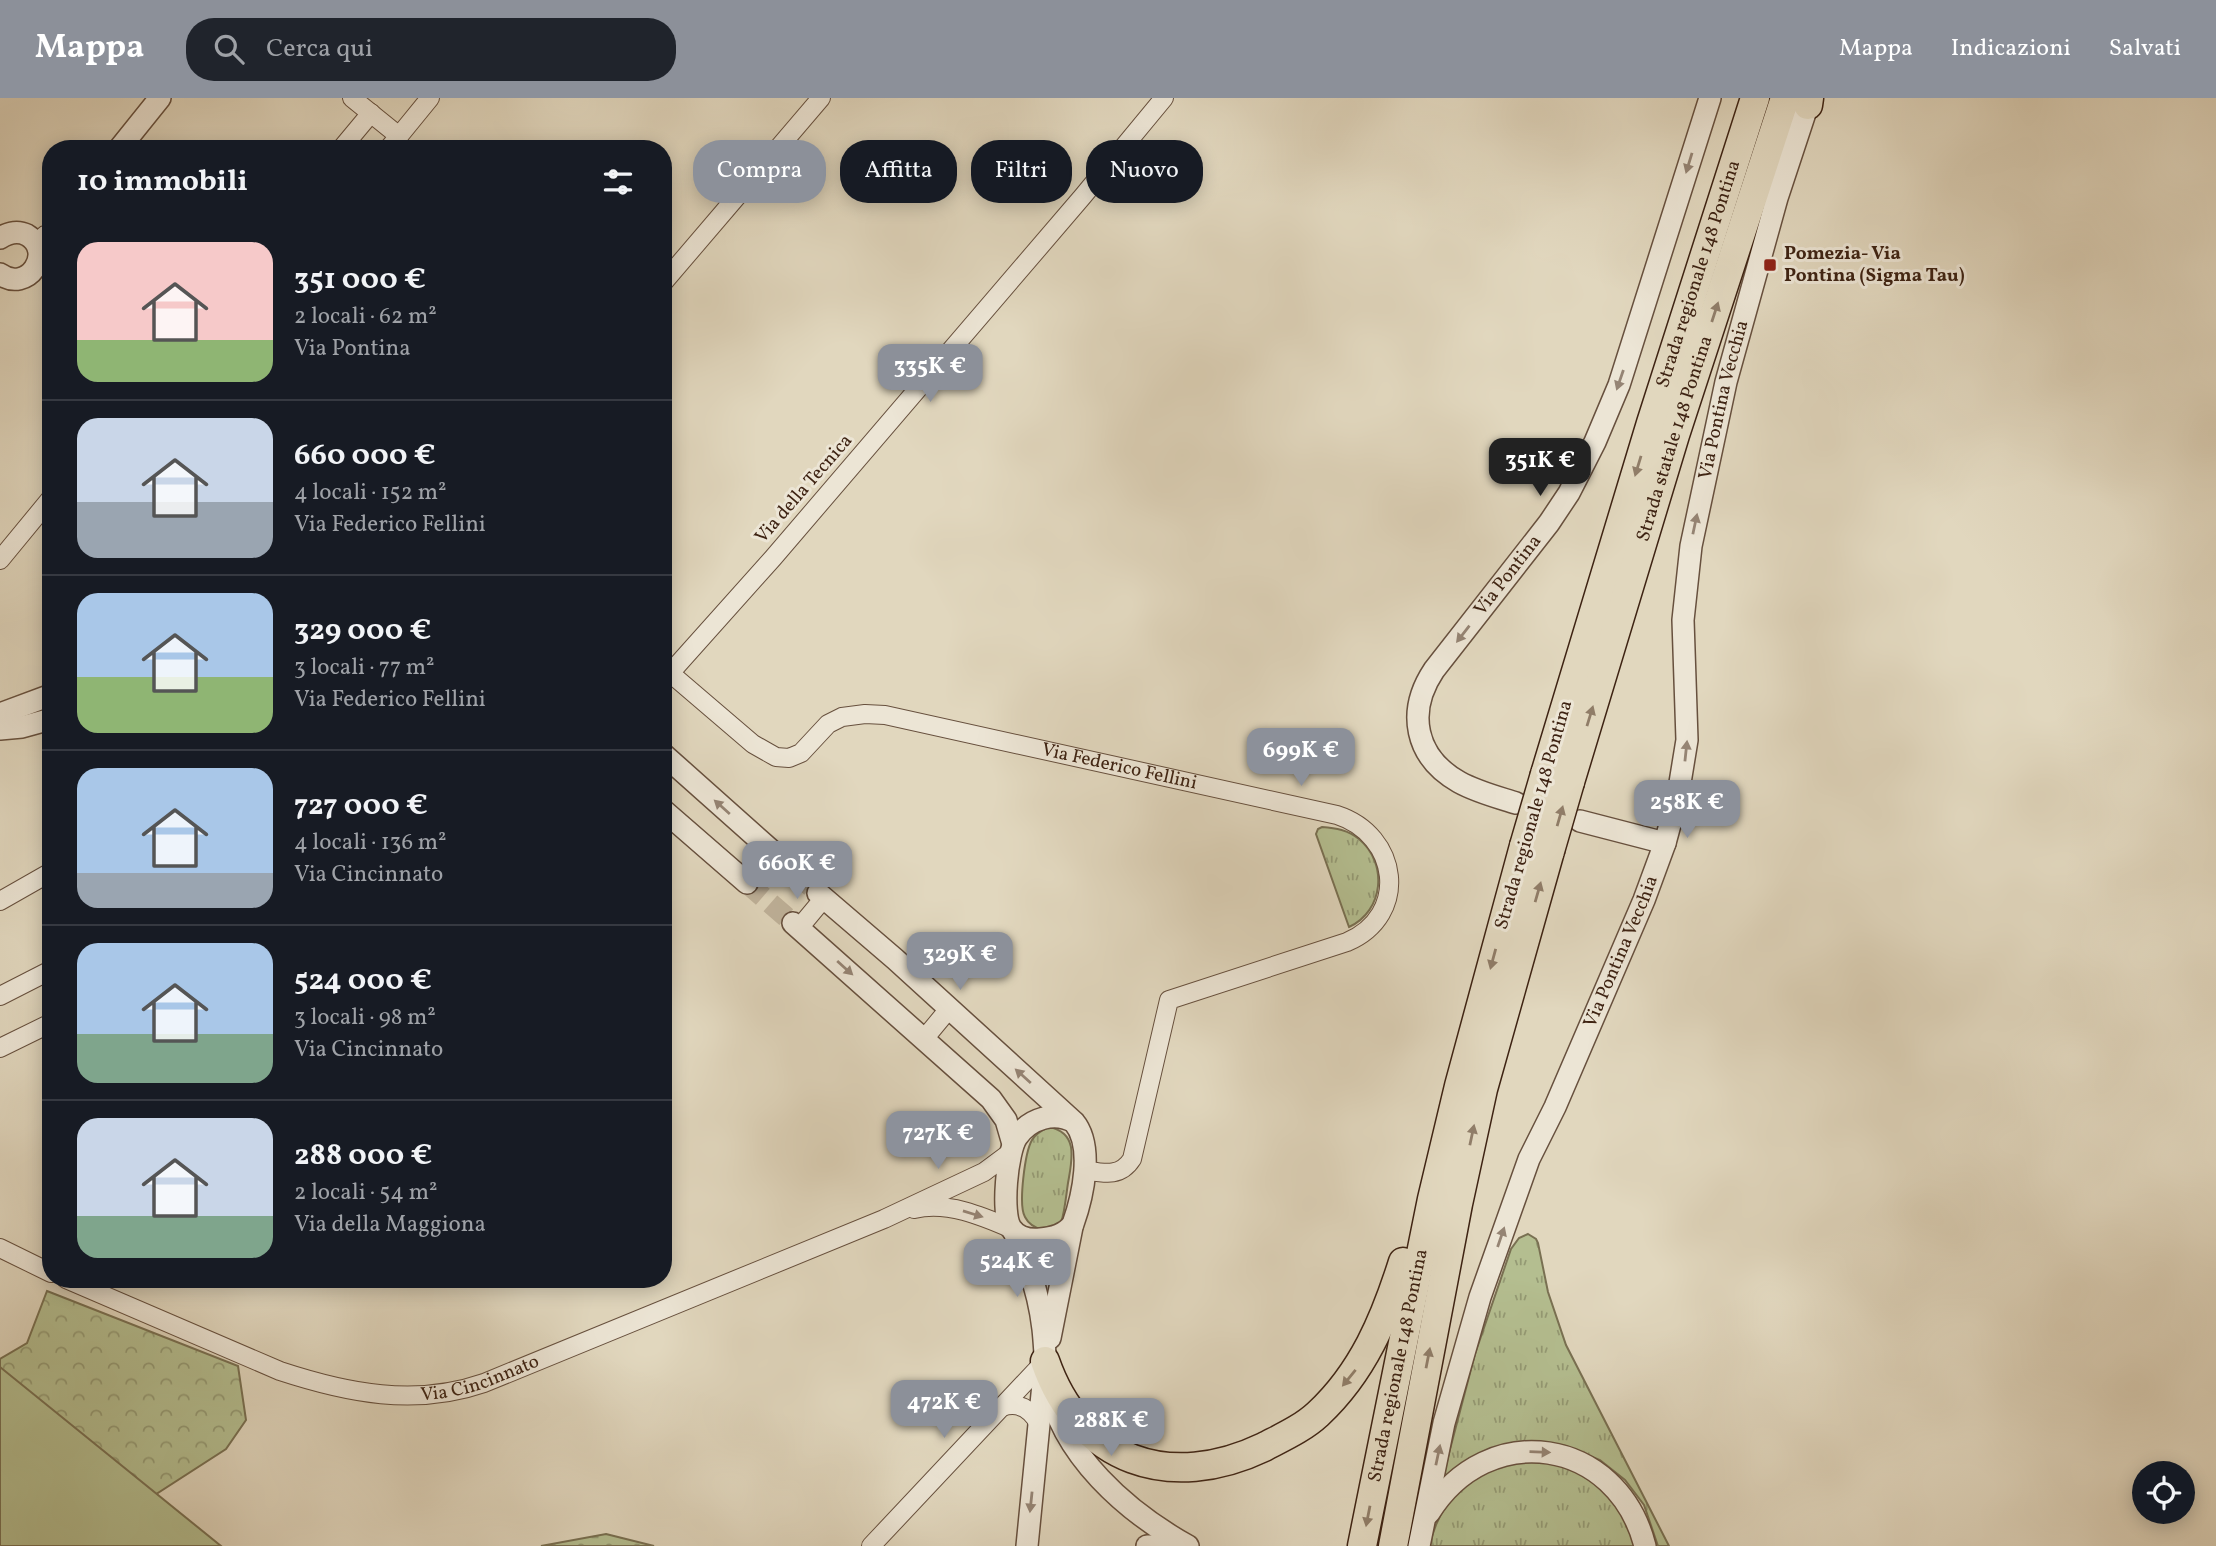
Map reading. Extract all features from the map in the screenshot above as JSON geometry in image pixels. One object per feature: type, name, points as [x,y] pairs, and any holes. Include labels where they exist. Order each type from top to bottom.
[{"type":"highway","name":"Strada regionale 148 Pontina","points":[[1362,1546],[1429,1212],[1459,1086],[1537,848],[1655,411],[1755,98]]},
{"type":"highway","name":"Strada statale 148 Pontina","points":[[1557,778],[1675,435],[1803,100]]},
{"type":"highway","name":"Strada regionale 148 Pontina","points":[[1394,1546],[1453,1227],[1537,848]]},
{"type":"highway","points":[[1045,1361],[1060,1394],[1094,1435],[1119,1453],[1150,1464],[1183,1469],[1218,1464],[1258,1450],[1309,1422],[1359,1365],[1378,1331],[1459,1086]]},
{"type":"street","points":[[126,140],[160,98]]},
{"type":"street","points":[[352,98],[371,113],[391,140]]},
{"type":"street","points":[[395,140],[430,98]]},
{"type":"street","points":[[672,272],[821,98]]},
{"type":"street","name":"Via della Tecnica","points":[[672,671],[773,558],[1164,98]]},
{"type":"street","name":"Via Pontina","points":[[1516,803],[1461,783],[1435,763],[1427,753],[1420,736],[1419,702],[1434,670],[1561,506],[1595,442],[1619,385],[1710,98]]},
{"type":"street","name":"Via Pontina Vecchia","points":[[1419,1546],[1444,1423],[1476,1309],[1518,1189],[1619,959],[1665,843],[1682,779],[1687,740],[1684,620],[1691,545],[1726,383],[1803,100]]},
{"type":"street","points":[[348,140],[371,113]]},
{"type":"street","points":[[0,238],[14,232],[42,236]]},
{"type":"street","points":[[1,278],[20,279],[33,272],[42,248]]},
{"type":"street","points":[[0,561],[42,509]]},
{"type":"street","name":"Via Federico Fellini","points":[[672,681],[753,744],[776,757],[789,758],[801,753],[828,724],[842,717],[885,715],[1337,815],[1362,827],[1372,837],[1385,858],[1390,881],[1388,896],[1371,927],[1347,943],[1169,1000],[1132,1159],[1115,1173],[1084,1170]]},
{"type":"street","points":[[0,714],[42,698]]},
{"type":"street","points":[[0,729],[42,721]]},
{"type":"street","points":[[672,762],[773,852]]},
{"type":"street","points":[[672,818],[747,883]]},
{"type":"street","points":[[1580,821],[1665,843]]},
{"type":"street","points":[[0,901],[42,877]]},
{"type":"street","points":[[1027,1546],[1045,1361],[1075,1219],[1086,1145],[1074,1122],[895,959],[821,896],[796,926],[996,1104],[1006,1119],[1012,1148],[1007,1217],[1036,1287],[1045,1361],[1050,1392],[1058,1414],[1092,1469],[1141,1516],[1188,1546]]},
{"type":"street","points":[[0,996],[42,975]]},
{"type":"street","points":[[924,1039],[948,1010]]},
{"type":"street","points":[[0,1048],[42,1027]]},
{"type":"street","points":[[1012,1148],[1020,1133],[1046,1117],[1059,1115],[1074,1122]]},
{"type":"street","name":"Via Cincinnato","points":[[87,1288],[304,1379],[373,1394],[424,1396],[451,1393],[484,1383],[884,1219],[984,1172],[1012,1148]]},
{"type":"street","name":"Via Cincinnato","points":[[884,1219],[918,1208],[942,1207],[976,1215],[1013,1231]]},
{"type":"street","points":[[1013,1231],[1026,1238],[1040,1239],[1062,1234],[1072,1227]]},
{"type":"street","points":[[0,1248],[42,1269]]},
{"type":"street","points":[[871,1546],[1045,1361]]},
{"type":"street","points":[[1002,1407],[1023,1407],[1039,1424]]},
{"type":"street","points":[[1424,1521],[1442,1494],[1473,1470],[1514,1454],[1552,1452],[1587,1466],[1616,1487],[1634,1515],[1645,1546]]},
{"type":"street","points":[[1147,1546],[1159,1546]]},
{"type":"green space","points":[[1322,827],[1342,830],[1355,836],[1375,861],[1378,886],[1375,898],[1361,920],[1349,927],[1316,834]]},
{"type":"green space","points":[[1049,1127],[1065,1135],[1072,1157],[1061,1223],[1043,1230],[1032,1226],[1025,1217],[1022,1191],[1029,1146],[1035,1135]]},
{"type":"green space","points":[[1528,1234],[1538,1243],[1548,1292],[1566,1345],[1669,1546],[1658,1546],[1644,1505],[1625,1480],[1600,1460],[1566,1446],[1548,1443],[1443,1476],[1475,1354],[1511,1249],[1519,1238]]},
{"type":"green space","points":[[47,1291],[238,1366],[246,1420],[226,1449],[119,1518],[0,1530],[0,1359],[27,1343]]},
{"type":"green space","points":[[0,1367],[221,1546],[0,1546]]},
{"type":"green space","points":[[1520,1461],[1562,1463],[1613,1495],[1638,1546],[1430,1546],[1442,1513],[1464,1486],[1488,1471]]},
{"type":"green space","points":[[606,1534],[654,1546],[541,1546]]},
{"type":"tunnel","points":[[773,852],[818,893]]},
{"type":"tunnel","points":[[747,883],[793,923]]},
{"type":"place","name":"Pomezia- Via Pontina (Sigma Tau)","points":[[1770,265]]}]
